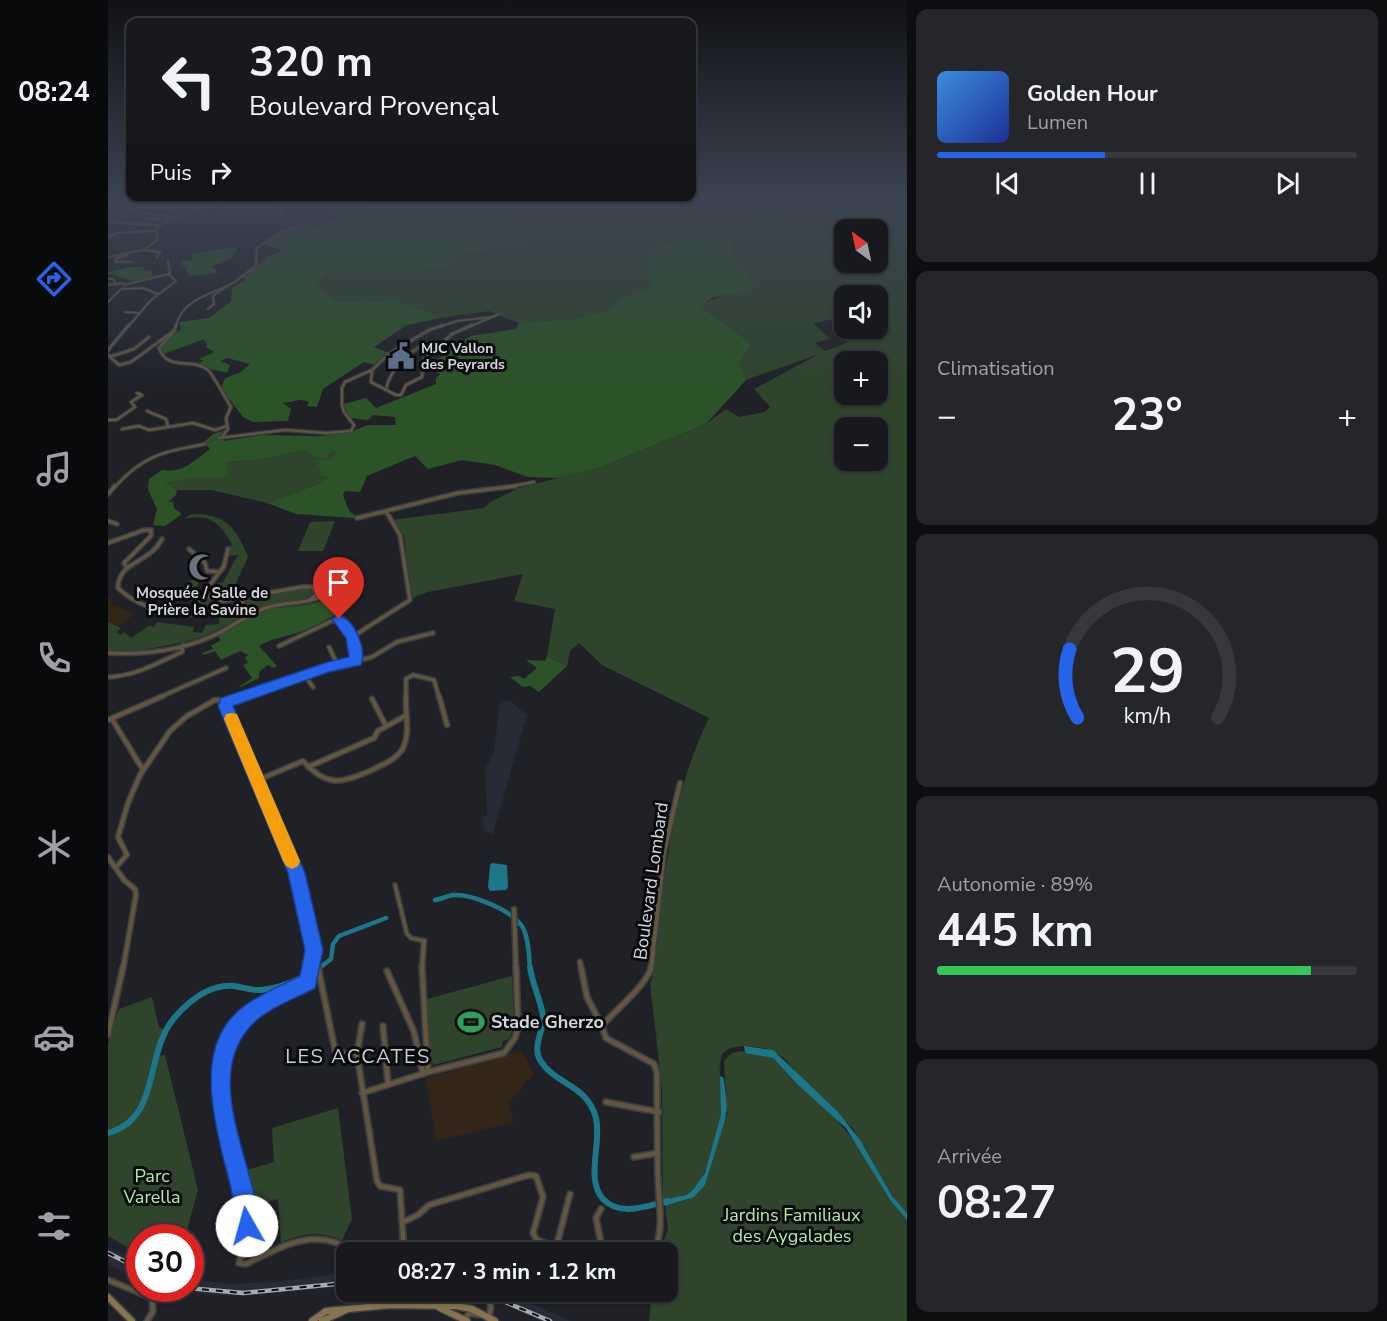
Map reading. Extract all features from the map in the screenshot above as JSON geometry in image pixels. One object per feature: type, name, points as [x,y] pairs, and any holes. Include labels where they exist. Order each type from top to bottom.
[{"type":"main road","points":[[109,1301],[132,1321]]},
{"type":"main road","points":[[312,1321],[326,1311],[391,1305],[472,1309],[491,1320]]},
{"type":"main road","points":[[437,1306],[465,1321]]},
{"type":"main road","points":[[323,1320],[350,1308]]},
{"type":"street","points":[[168,264],[170,273],[168,274]]},
{"type":"street","points":[[256,264],[239,278],[194,300],[176,319],[176,329],[161,345],[159,353],[173,363],[204,368],[215,377],[217,388],[224,394],[231,407],[226,418],[228,429],[220,438],[270,431],[311,430],[333,434],[352,430],[354,425],[343,410],[342,386],[349,379],[372,370],[390,353],[429,330],[458,321],[491,317]]},
{"type":"street","points":[[108,351],[139,313],[158,294],[176,281],[168,274]]},
{"type":"street","points":[[108,285],[123,283],[124,285],[168,274]]},
{"type":"street","points":[[108,278],[114,280],[116,285]]},
{"type":"street","points":[[108,302],[124,285]]},
{"type":"street","points":[[208,309],[214,304],[213,296],[231,285],[216,289]]},
{"type":"street","points":[[121,289],[143,288],[158,294]]},
{"type":"street","points":[[125,312],[139,313]]},
{"type":"street","points":[[372,370],[370,381],[386,388],[396,396],[403,395],[406,385],[422,377],[424,359],[437,346],[456,331],[499,314]]},
{"type":"street","points":[[150,337],[134,349],[110,356],[119,365],[131,362],[176,329]]},
{"type":"street","points":[[386,388],[386,380],[399,364],[427,341],[435,342],[437,346]]},
{"type":"street","points":[[108,420],[116,420],[135,407],[131,402],[142,395],[137,393]]},
{"type":"street","points":[[147,411],[166,419],[168,426]]},
{"type":"street","points":[[122,429],[139,426],[149,430],[193,423],[215,430],[227,426]]},
{"type":"street","points":[[108,494],[127,473],[160,452],[205,444]]},
{"type":"street","points":[[357,518],[458,493],[519,486],[534,482]]},
{"type":"street","points":[[352,637],[410,600],[400,535],[386,511]]},
{"type":"street","points":[[108,521],[117,524]]},
{"type":"street","points":[[108,543],[144,530],[151,530],[151,536],[124,562],[126,566]]},
{"type":"street","points":[[162,539],[148,557],[126,566],[118,579],[119,591],[129,600],[154,609],[182,612],[215,611],[243,603],[253,594]]},
{"type":"street","points":[[189,549],[205,563],[207,571],[220,572]]},
{"type":"street","points":[[108,653],[138,654],[183,645],[209,637],[266,608],[305,602],[328,593],[327,590],[311,586],[253,594],[223,601],[207,596],[206,590],[220,572],[228,549]]},
{"type":"street","points":[[305,602],[317,594],[311,586]]},
{"type":"street","points":[[279,646],[336,619],[352,637],[356,661]]},
{"type":"street","points":[[116,867],[127,857],[127,852],[118,837],[128,803],[143,770],[159,745],[182,720],[215,700],[226,702],[338,665],[372,657],[397,642],[433,633]]},
{"type":"street","points":[[108,677],[128,677],[142,673],[162,659],[182,652],[183,645]]},
{"type":"street","points":[[329,647],[338,665]]},
{"type":"street","points":[[143,770],[110,720],[226,668]]},
{"type":"street","points":[[258,780],[303,761],[316,776],[344,782],[393,760],[406,741],[406,680],[413,675],[432,677],[447,725]]},
{"type":"street","points":[[305,676],[313,687]]},
{"type":"street","points":[[372,699],[386,726]]},
{"type":"street","points":[[226,702],[225,706],[297,873],[335,1050],[337,1053],[355,1052],[357,1054]]},
{"type":"street","points":[[308,767],[374,738],[378,731],[405,716]]},
{"type":"street","name":"Boulevard Lombard","points":[[602,1026],[617,1008],[648,980],[651,971],[664,864],[680,783]]},
{"type":"street","points":[[108,857],[124,880],[135,889],[136,895],[115,1010],[108,1035]]},
{"type":"street","points":[[395,885],[407,934],[411,938],[423,941],[425,1073]]},
{"type":"street","points":[[362,1093],[425,1073],[504,1053],[515,1038],[517,1005],[514,909]]},
{"type":"street","points":[[314,950],[310,977],[304,984],[253,1011],[232,1031],[222,1056],[220,1089],[222,1112],[243,1194],[247,1226],[239,1263],[246,1264],[298,1240],[318,1236],[336,1242]]},
{"type":"street","points":[[580,962],[587,997],[606,1038],[654,1064],[657,1073],[659,1197],[662,1212],[658,1242]]},
{"type":"street","points":[[387,971],[414,1032],[425,1073]]},
{"type":"street","points":[[362,1024],[360,1050],[357,1054],[377,1181],[380,1186],[400,1190],[404,1242]]},
{"type":"street","points":[[383,1026],[388,1084]]},
{"type":"street","points":[[606,1102],[659,1112]]},
{"type":"street","points":[[634,1156],[658,1153]]},
{"type":"street","points":[[403,1222],[417,1215],[429,1205],[529,1175],[536,1176],[541,1183],[543,1200],[533,1233],[537,1240],[542,1242]]},
{"type":"street","points":[[558,1242],[570,1194]]},
{"type":"street","points":[[601,1209],[596,1218],[601,1242]]},
{"type":"street","points":[[108,1280],[152,1298],[153,1311],[147,1321]]},
{"type":"street","points":[[465,1321],[470,1313],[491,1320],[490,1302]]},
{"type":"shaded area","points":[[108,597],[111,598],[111,603],[115,607],[120,605],[119,607],[135,614],[118,626],[108,622]]},
{"type":"shaded area","points":[[500,701],[510,701],[527,715],[493,834],[484,831],[482,818],[487,815],[485,769],[494,753]]},
{"type":"shaded area","points":[[521,1051],[534,1074],[508,1102],[514,1122],[436,1141],[426,1078]]},
{"type":"shaded area","points":[[108,1247],[126,1256],[126,1274],[108,1264]]},
{"type":"shaded area","points":[[336,1274],[336,1287],[244,1296],[204,1294],[204,1281],[230,1284],[273,1282]]},
{"type":"shaded area","points":[[499,1302],[528,1302],[570,1321],[541,1321]]},
{"type":"green space","points":[[182,264],[218,264],[211,266],[218,273],[190,276]]},
{"type":"green space","points":[[259,264],[453,264],[445,269],[406,273],[328,272],[315,286],[338,302],[399,300],[441,318],[407,325],[374,347],[389,353],[376,365],[364,362],[323,389],[317,407],[307,406],[309,401],[283,403],[291,409],[288,421],[253,422],[243,417],[221,388],[225,378],[239,373],[250,364],[227,358],[220,361],[230,365],[227,373],[195,365],[203,361],[199,359],[214,352],[206,347],[204,339],[161,355],[165,343],[181,329],[179,322],[209,318],[231,301],[232,287],[247,280],[243,278]]},
{"type":"green space","points":[[453,264],[660,264],[655,288],[620,298],[611,310],[577,318],[519,323],[489,311],[441,318],[399,300],[338,302],[314,286],[328,272],[406,273],[445,269]]},
{"type":"green space","points":[[646,264],[740,264],[745,268],[755,287],[744,293],[713,297],[701,307],[751,344],[739,363],[746,380],[706,424],[601,467],[559,478],[528,477],[495,465],[462,460],[428,469],[415,456],[367,476],[360,492],[345,491],[343,495],[349,511],[357,517],[354,518],[296,514],[267,503],[318,484],[329,477],[320,476],[321,467],[317,467],[319,464],[317,461],[332,460],[338,451],[331,451],[326,458],[315,457],[306,450],[258,460],[225,462],[229,476],[227,477],[195,478],[166,483],[177,490],[176,495],[167,503],[173,501],[174,508],[182,514],[165,526],[153,525],[157,509],[148,490],[149,479],[162,470],[176,470],[193,462],[210,449],[204,442],[213,434],[226,430],[218,437],[224,441],[262,435],[322,436],[350,432],[368,425],[396,425],[395,417],[373,415],[368,420],[350,418],[343,404],[366,398],[376,408],[436,384],[436,378],[440,374],[433,368],[435,361],[471,336],[516,329],[519,323],[577,318],[611,310],[620,298],[654,288],[647,275]]},
{"type":"green space","points":[[740,264],[834,264],[834,273],[888,273],[888,264],[907,264],[907,1213],[892,1196],[853,1129],[803,1081],[783,1057],[765,1048],[744,1046],[730,1048],[722,1054],[720,1074],[722,1099],[717,1137],[699,1184],[694,1190],[679,1197],[663,1200],[662,1088],[650,983],[664,879],[676,813],[696,749],[709,718],[602,665],[579,643],[570,651],[567,666],[547,656],[555,609],[514,601],[523,574],[428,592],[412,598],[404,536],[392,520],[484,508],[490,502],[519,488],[601,467],[706,424],[726,409],[739,417],[765,412],[770,407],[754,389],[819,354],[746,380],[717,321],[701,307],[715,299],[754,287],[745,268]]},
{"type":"green space","points":[[130,267],[143,267],[144,270],[152,271],[153,277],[135,282],[112,274],[108,275],[108,272]]},
{"type":"green space","points":[[307,450],[315,457],[324,457],[331,451],[339,451],[332,461],[320,464],[330,477],[318,484],[267,503],[212,490],[177,490],[165,484],[177,480],[229,475],[224,462],[258,460]]},
{"type":"green space","points":[[192,514],[213,516],[234,530],[248,557],[235,585],[243,594],[226,599],[208,593],[211,586],[223,582],[238,555],[229,556],[229,546],[232,545],[223,530],[213,521],[200,517],[183,519]]},
{"type":"green space","points":[[335,521],[323,551],[298,551],[310,522]]},
{"type":"green space","points":[[197,576],[199,584],[190,594],[201,592],[198,596],[213,603],[231,604],[214,607],[188,600],[185,592],[188,590],[187,584]]},
{"type":"green space","points":[[307,588],[315,592],[312,597],[263,606],[210,634],[185,642],[137,651],[108,650],[108,622],[121,628],[116,633],[121,635],[124,632],[131,638],[150,625],[154,627],[157,622],[194,627],[193,632],[202,633],[206,625],[219,624],[219,618],[230,614],[258,595]]},
{"type":"green space","points":[[335,594],[343,594],[354,603],[310,628],[259,646],[277,666],[273,668],[268,665],[259,672],[259,678],[241,687],[239,687],[252,678],[243,665],[248,663],[245,657],[248,655],[240,651],[221,660],[215,651],[204,655],[202,653],[213,649],[211,646],[221,640],[217,636],[258,614],[272,609],[320,601]]},
{"type":"green space","points":[[547,656],[567,666],[539,692],[530,686],[523,687],[510,677],[519,676],[524,679],[537,668],[526,660],[545,661]]},
{"type":"green space","name":"Stade Gherzo","points":[[512,976],[514,1028],[509,1039],[503,1041],[502,1047],[433,1065],[430,1058],[427,999]]},
{"type":"green space","name":"Parc Varella","points":[[152,997],[159,1027],[165,1031],[155,1056],[165,1055],[198,1190],[189,1224],[126,1224],[126,1246],[108,1236],[108,1043],[119,1009]]},
{"type":"green space","name":"Jardins Familiaux des Aygalades","points":[[741,1051],[773,1058],[798,1085],[834,1116],[856,1143],[890,1200],[907,1220],[907,1321],[649,1321],[651,1302],[678,1302],[678,1242],[663,1242],[668,1230],[665,1206],[692,1197],[705,1185],[727,1113],[724,1061],[732,1053]]},
{"type":"green space","points":[[338,1108],[352,1219],[342,1240],[312,1234],[281,1243],[278,1199],[248,1208],[241,1172],[274,1162],[272,1128]]},
{"type":"water","points":[[492,863],[507,865],[508,887],[506,890],[490,891],[488,887]]},
{"type":"water","points":[[744,1046],[773,1050],[838,1112],[860,1140],[892,1196],[907,1213],[907,1220],[890,1200],[846,1128],[798,1085],[773,1058],[745,1053]]},
{"type":"water","points":[[720,1076],[724,1080],[727,1106],[725,1120],[705,1185],[694,1197],[665,1206],[663,1200],[686,1195],[693,1190],[705,1173],[721,1115]]},
{"type":"waterway","points":[[435,900],[461,895],[481,900],[511,915],[518,921],[525,933],[530,969]]},
{"type":"waterway","points":[[318,969],[331,959],[333,944],[339,936],[386,918]]},
{"type":"waterway","points":[[108,1133],[125,1125],[137,1114],[150,1083],[165,1032],[175,1017],[194,999],[209,990],[225,986],[257,990],[269,989],[299,979],[320,967]]},
{"type":"waterway","points":[[530,967],[543,1016],[537,1049],[540,1060],[554,1075],[586,1098],[596,1118],[594,1171],[598,1191],[603,1199],[617,1208],[634,1209],[668,1201]]},
{"type":"tunnel","points":[[205,444],[219,438]]},
{"type":"railway","points":[[108,1253],[126,1262]]},
{"type":"railway","points":[[204,1289],[243,1293],[336,1284]]},
{"type":"railway","points":[[505,1302],[550,1321]]},
{"type":"slow traffic","points":[[231,719],[292,861]]},
{"type":"place","name":"MJC Vallon des Peyrards","points":[[401,356]]},
{"type":"place","name":"Mosquée / Salle de Prière la Savine","points":[[202,567]]},
{"type":"place","name":"Stade Gherzo","points":[[471,1022]]},
{"type":"district","name":"LES ACCATES","points":[[358,1056]]},
{"type":"route","points":[[247,1226],[243,1194],[222,1112],[220,1089],[222,1056],[232,1031],[253,1011],[308,981],[314,950],[297,873],[225,706],[226,702],[328,667],[356,661],[352,637],[339,619]]}]
